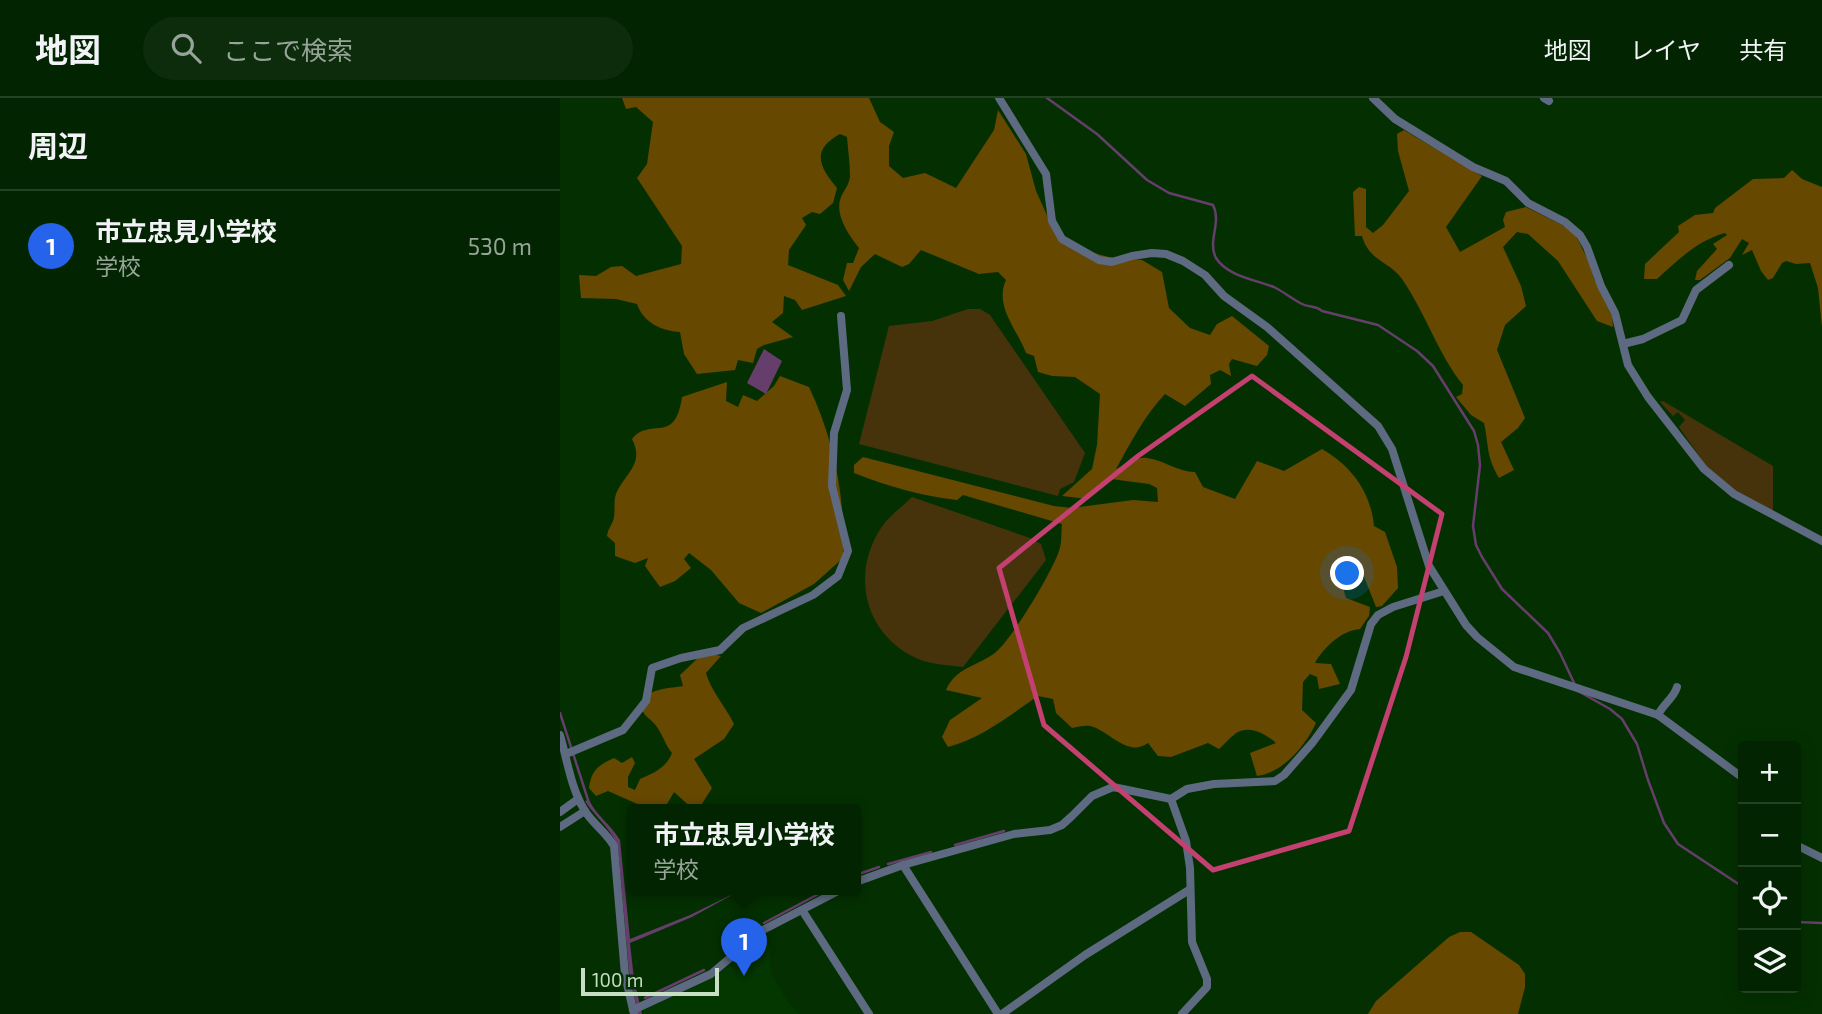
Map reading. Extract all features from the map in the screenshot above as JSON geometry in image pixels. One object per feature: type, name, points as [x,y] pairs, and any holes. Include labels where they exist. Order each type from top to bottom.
[{"type":"street","points":[[999,98],[1046,174],[1052,221],[1062,239],[1099,260],[1112,262],[1152,253],[1166,254],[1182,261],[1205,275],[1224,296],[1268,327],[1378,426],[1392,449],[1429,566],[1472,631],[1514,667],[1658,715],[1738,774]]},
{"type":"street","points":[[1373,98],[1395,118],[1473,167],[1506,181],[1528,203],[1565,222],[1580,235],[1615,313],[1628,365],[1704,469],[1734,494],[1822,541]]},
{"type":"street","points":[[1623,344],[1643,339],[1682,320],[1696,290],[1729,265]]},
{"type":"street","points":[[566,754],[623,730],[646,701],[652,668],[681,658],[720,650],[743,628],[813,595],[838,576],[848,551],[832,486],[834,433],[847,390],[841,316]]},
{"type":"street","points":[[861,880],[903,865],[1014,834],[1050,830],[1072,817],[1092,796],[1113,788],[1171,799],[1187,789],[1275,781],[1284,775],[1312,742],[1351,690],[1371,624],[1378,615],[1393,607],[1444,591]]},
{"type":"street","points":[[1658,715],[1663,704],[1676,691],[1672,706]]},
{"type":"street","points":[[561,741],[578,799],[614,846],[625,975],[634,1012],[711,974],[763,930],[830,895]]},
{"type":"street","points":[[560,812],[578,799]]},
{"type":"street","points":[[1171,799],[1186,841],[1192,942],[1207,979],[1207,987],[1182,1014]]},
{"type":"street","points":[[560,827],[585,811]]},
{"type":"street","points":[[1801,848],[1822,858]]},
{"type":"street","points":[[903,865],[1004,1013],[1085,956],[1189,890]]},
{"type":"street","points":[[802,910],[869,1014]]},
{"type":"highlighted area","points":[[1252,376],[1442,514],[1406,657],[1349,831],[1213,870],[1044,725],[999,568],[1138,456]]},
{"type":"shaded area","points":[[622,98],[869,98],[880,122],[894,132],[889,146],[889,166],[903,178],[925,173],[956,188],[994,130],[998,110],[1026,154],[1036,191],[1051,224],[1075,248],[1109,257],[1142,260],[1162,272],[1169,308],[1190,328],[1210,335],[1217,324],[1232,316],[1269,346],[1267,355],[1257,366],[1232,359],[1229,364],[1231,376],[1220,370],[1210,375],[1211,384],[1185,406],[1165,394],[1145,420],[1116,469],[1139,458],[1153,459],[1195,472],[1203,487],[1235,499],[1257,461],[1284,471],[1322,449],[1351,472],[1358,482],[1369,502],[1374,526],[1385,532],[1397,567],[1398,588],[1382,606],[1376,607],[1361,569],[1354,562],[1342,564],[1338,572],[1346,598],[1370,607],[1369,616],[1360,629],[1346,633],[1334,641],[1315,663],[1331,664],[1340,684],[1319,689],[1317,677],[1310,674],[1303,682],[1302,710],[1316,723],[1293,757],[1276,770],[1257,776],[1250,753],[1276,743],[1251,730],[1240,731],[1219,749],[1208,743],[1171,757],[1158,756],[1148,743],[1133,747],[1097,728],[1072,728],[1056,713],[1053,699],[1038,696],[984,732],[948,747],[942,737],[950,720],[982,698],[946,690],[950,682],[961,672],[996,652],[1012,634],[1055,561],[1061,545],[1062,524],[963,495],[957,500],[905,490],[854,473],[854,465],[863,457],[1054,506],[1072,508],[1133,500],[1158,502],[1157,488],[1149,484],[1111,479],[1088,499],[1062,496],[1092,469],[1097,445],[1100,394],[1075,377],[1038,372],[1034,356],[1026,353],[1008,317],[1003,299],[1006,280],[998,272],[979,274],[921,250],[909,264],[902,267],[875,254],[861,267],[849,291],[843,280],[847,263],[853,263],[859,248],[839,211],[841,197],[850,177],[847,137],[840,134],[825,146],[821,159],[826,173],[837,188],[833,203],[820,214],[812,212],[802,218],[806,225],[789,250],[788,265],[838,285],[846,296],[802,310],[795,300],[784,296],[783,313],[772,322],[793,337],[757,349],[753,363],[738,360],[735,370],[697,374],[684,354],[680,332],[666,330],[648,321],[637,304],[616,299],[581,298],[579,275],[596,276],[611,267],[622,266],[636,276],[681,264],[682,246],[637,178],[647,164],[653,122],[636,107],[626,109]]},
{"type":"shaded area","points":[[1404,130],[1482,176],[1446,227],[1460,252],[1505,227],[1503,220],[1506,212],[1526,207],[1575,234],[1612,316],[1613,327],[1597,321],[1558,261],[1528,234],[1517,232],[1503,247],[1521,286],[1526,306],[1505,325],[1497,350],[1525,418],[1518,428],[1501,442],[1514,470],[1499,478],[1490,457],[1484,423],[1471,415],[1456,397],[1462,394],[1463,385],[1446,360],[1410,292],[1397,273],[1369,251],[1362,236],[1355,236],[1353,192],[1359,187],[1366,189],[1366,227],[1373,233],[1383,225],[1409,191],[1398,151],[1397,134]]},
{"type":"shaded area","points":[[1792,170],[1802,179],[1822,187],[1822,327],[1818,288],[1810,263],[1796,264],[1786,261],[1773,278],[1768,280],[1752,250],[1742,255],[1749,243],[1742,239],[1730,258],[1700,280],[1695,280],[1697,271],[1717,249],[1713,244],[1727,235],[1725,233],[1697,246],[1657,279],[1644,279],[1645,264],[1679,232],[1678,226],[1695,215],[1713,213],[1715,208],[1753,179],[1784,178]]},
{"type":"shaded area","points":[[968,309],[980,309],[990,315],[1085,453],[1074,482],[1060,489],[1058,496],[859,444],[889,326],[932,321]]},
{"type":"shaded area","points":[[764,349],[782,361],[766,394],[747,383]]},
{"type":"shaded area","points":[[780,376],[809,387],[818,407],[832,449],[840,492],[843,558],[814,584],[761,613],[739,603],[711,570],[689,553],[684,559],[691,568],[675,581],[660,587],[645,566],[648,558],[635,563],[615,556],[615,543],[607,536],[614,518],[616,494],[635,462],[632,439],[639,433],[668,426],[674,421],[682,397],[727,382],[726,401],[738,407],[743,395],[757,401],[774,386]]},
{"type":"shaded area","points":[[1663,401],[1773,466],[1773,510],[1734,490],[1707,467],[1679,427],[1685,420],[1678,412],[1673,416],[1660,402]]},
{"type":"shaded area","points":[[912,497],[1030,538],[1041,544],[1046,560],[963,667],[922,660],[894,644],[873,615],[867,598],[865,581],[872,545],[884,524]]},
{"type":"shaded area","points":[[708,653],[721,656],[706,673],[734,724],[724,739],[694,759],[712,788],[702,804],[687,804],[674,792],[667,804],[637,804],[608,791],[596,796],[589,788],[592,777],[596,769],[614,758],[622,763],[632,757],[635,763],[628,777],[628,787],[635,790],[640,779],[666,763],[672,753],[639,704],[653,692],[683,686],[680,675],[699,657]]},
{"type":"shaded area","points":[[589,800],[620,840],[630,939],[732,895],[692,917],[630,943],[642,1014],[638,1014],[629,972],[618,848],[612,835],[585,801]]},
{"type":"shaded area","points":[[1460,932],[1471,932],[1519,965],[1525,974],[1525,987],[1518,1014],[1368,1014],[1376,1001],[1449,937]]},
{"type":"shaded area","points":[[764,936],[770,948],[771,974],[788,1002],[799,1014],[644,1014],[644,1010],[713,978]]},
{"type":"waterway","points":[[1047,98],[1097,134],[1147,180],[1169,193],[1213,205],[1216,218],[1214,252],[1227,269],[1242,277],[1274,287],[1305,305],[1378,325],[1417,351],[1433,366],[1474,431],[1478,445],[1480,465],[1473,526],[1476,545],[1502,589],[1548,633],[1575,685]]},
{"type":"waterway","points":[[1578,691],[1622,719],[1637,744],[1664,823],[1678,844],[1738,884]]},
{"type":"waterway","points":[[560,713],[589,803]]},
{"type":"waterway","points":[[955,845],[1004,831]]},
{"type":"waterway","points":[[888,864],[931,852]]},
{"type":"waterway","points":[[861,873],[879,867]]},
{"type":"waterway","points":[[764,923],[817,895]]},
{"type":"waterway","points":[[1801,922],[1822,923]]},
{"type":"waterway","points":[[645,998],[704,970]]},
{"type":"place","name":"市立忠見小学校","points":[[744,976]]}]
